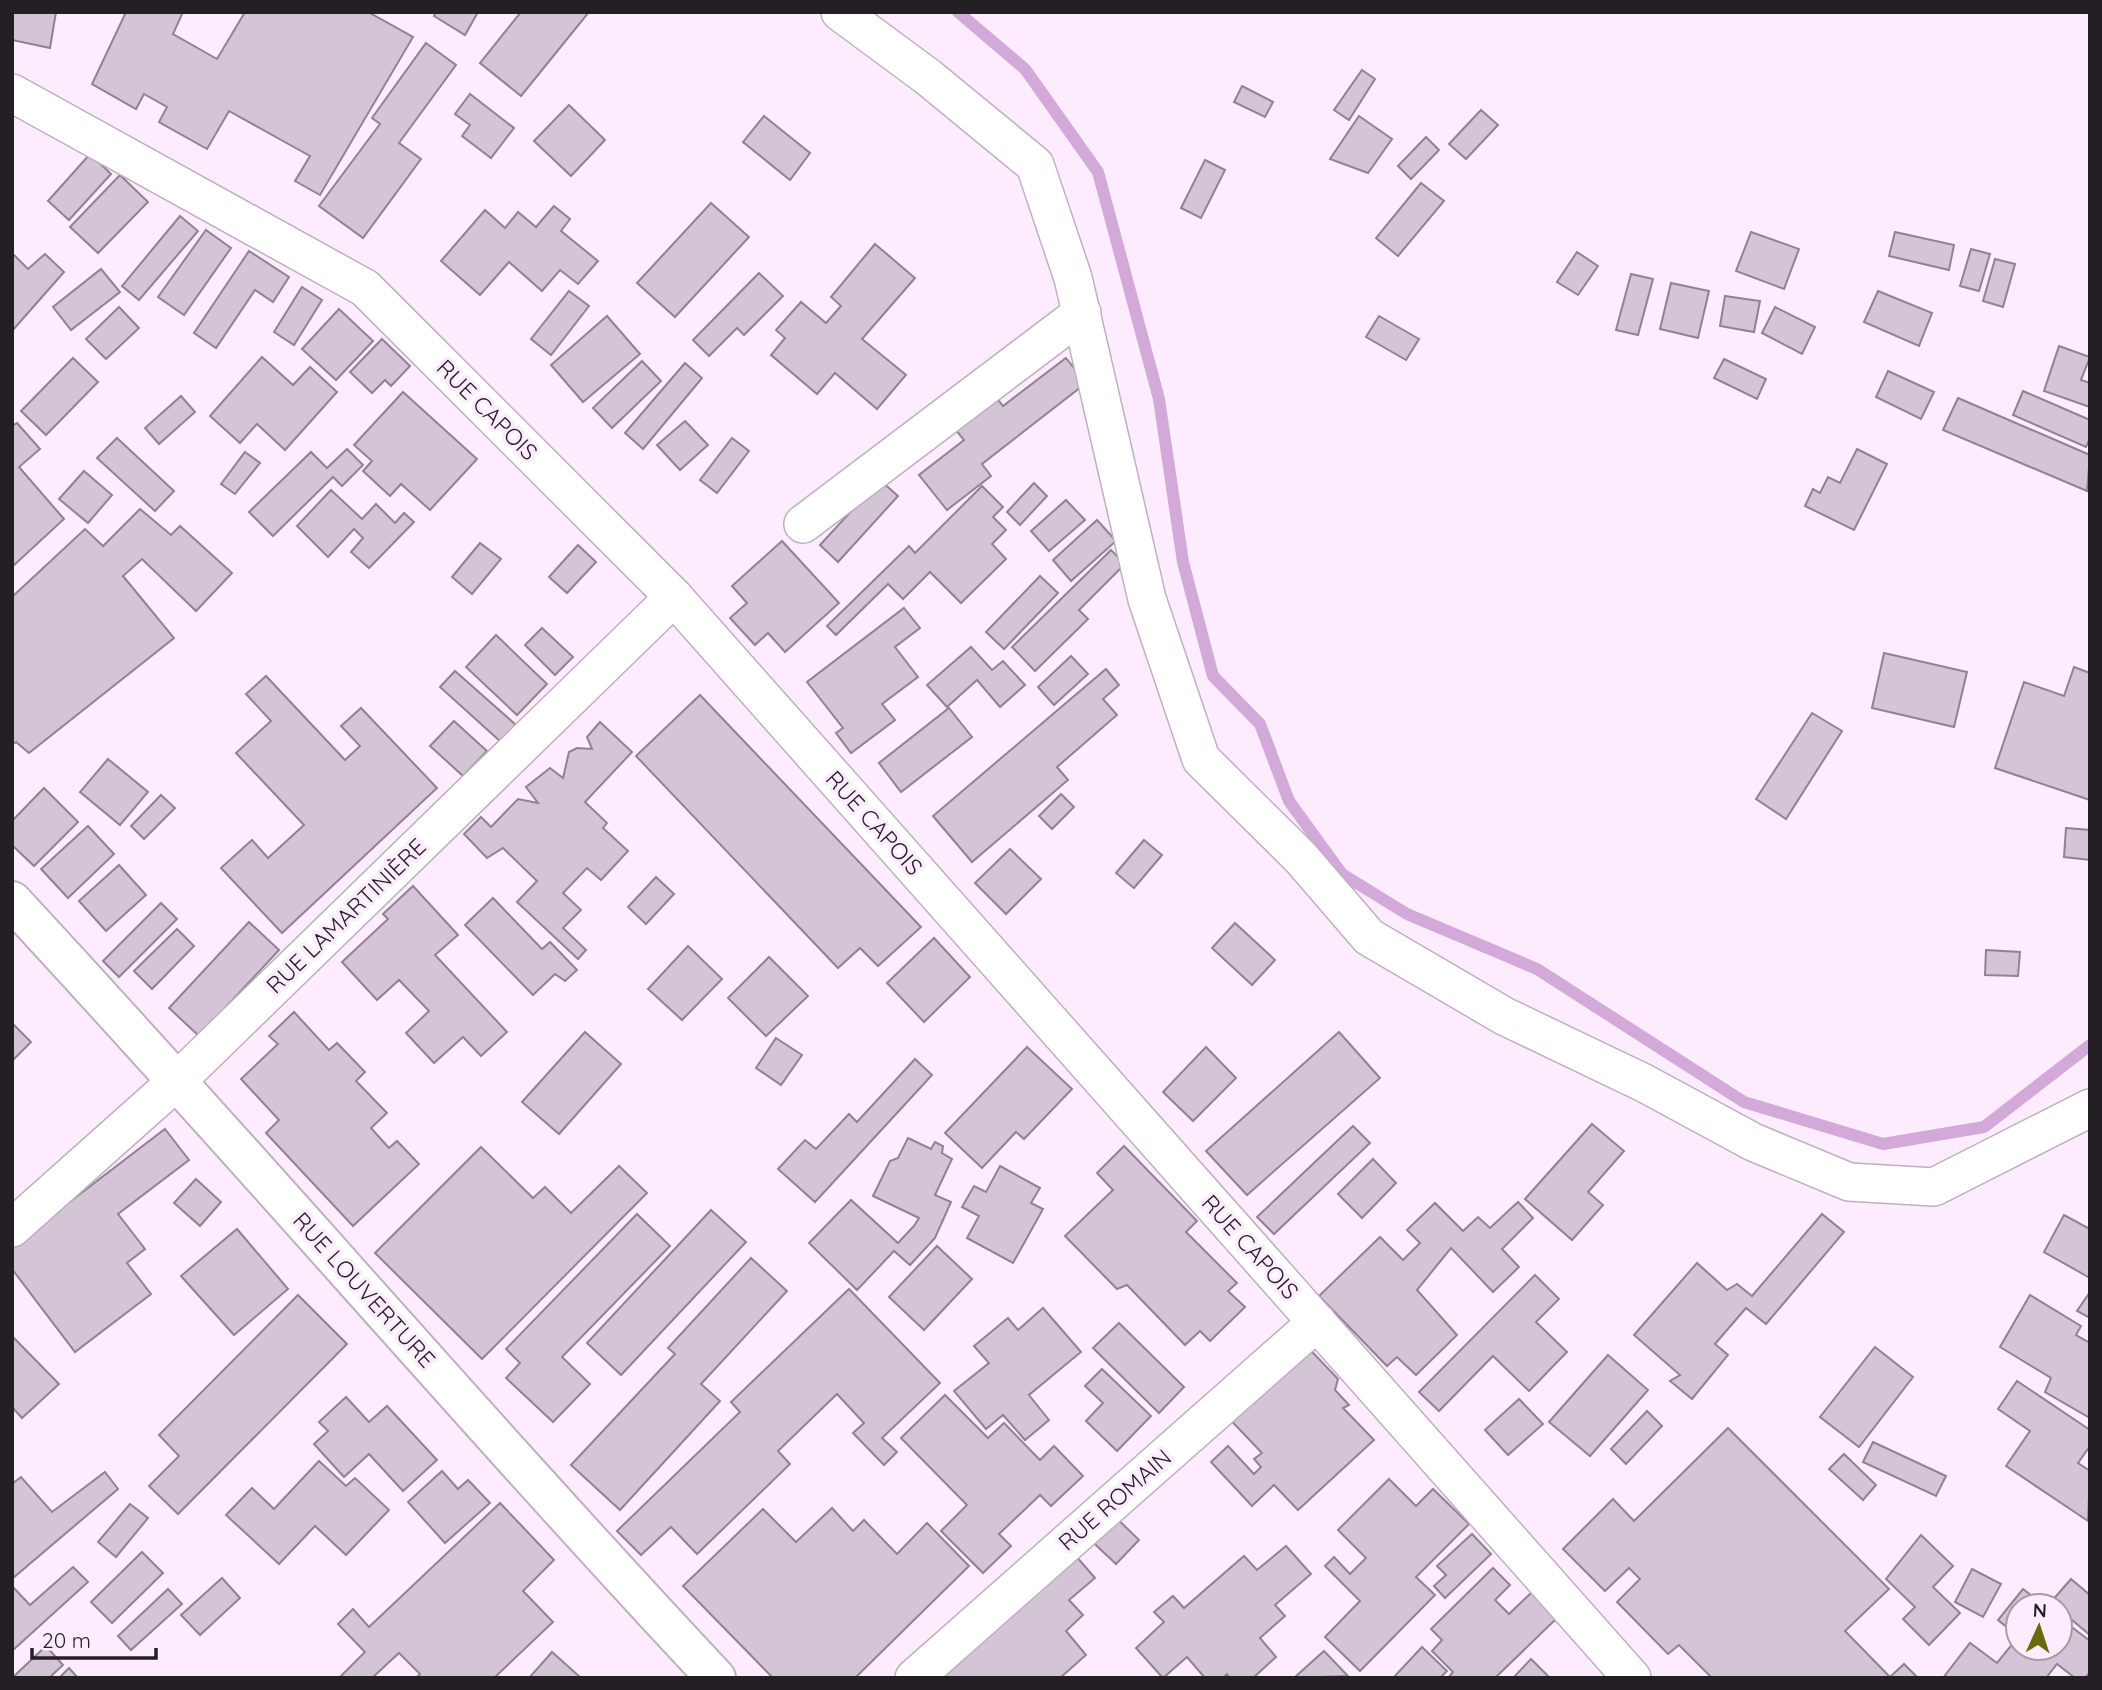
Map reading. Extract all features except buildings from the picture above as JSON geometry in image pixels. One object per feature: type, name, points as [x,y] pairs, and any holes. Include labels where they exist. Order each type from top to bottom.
[{"type":"main road","name":"RUE LOUVERTURE","points":[[12,901],[177,1081],[573,1524],[716,1678]]},
{"type":"street","points":[[840,12],[928,77],[1035,165],[1082,313],[1147,599],[1201,759],[1301,858],[1369,937],[1504,1016],[1644,1083],[1752,1142],[1849,1182],[1934,1187],[2090,1108]]},
{"type":"street","name":"RUE CAPOIS","points":[[12,93],[365,288],[674,597],[1632,1678]]},
{"type":"street","points":[[803,524],[1082,313]]},
{"type":"street","name":"RUE LAMARTINIÈRE","points":[[12,1228],[177,1081],[674,597]]},
{"type":"street","name":"RUE ROMAIN","points":[[914,1678],[1317,1322]]},
{"type":"waterway","points":[[958,12],[1025,69],[1098,172],[1159,399],[1183,562],[1213,676],[1260,724],[1289,801],[1342,874],[1407,914],[1537,969],[1744,1102],[1883,1144],[1984,1127],[2090,1045]]}]
